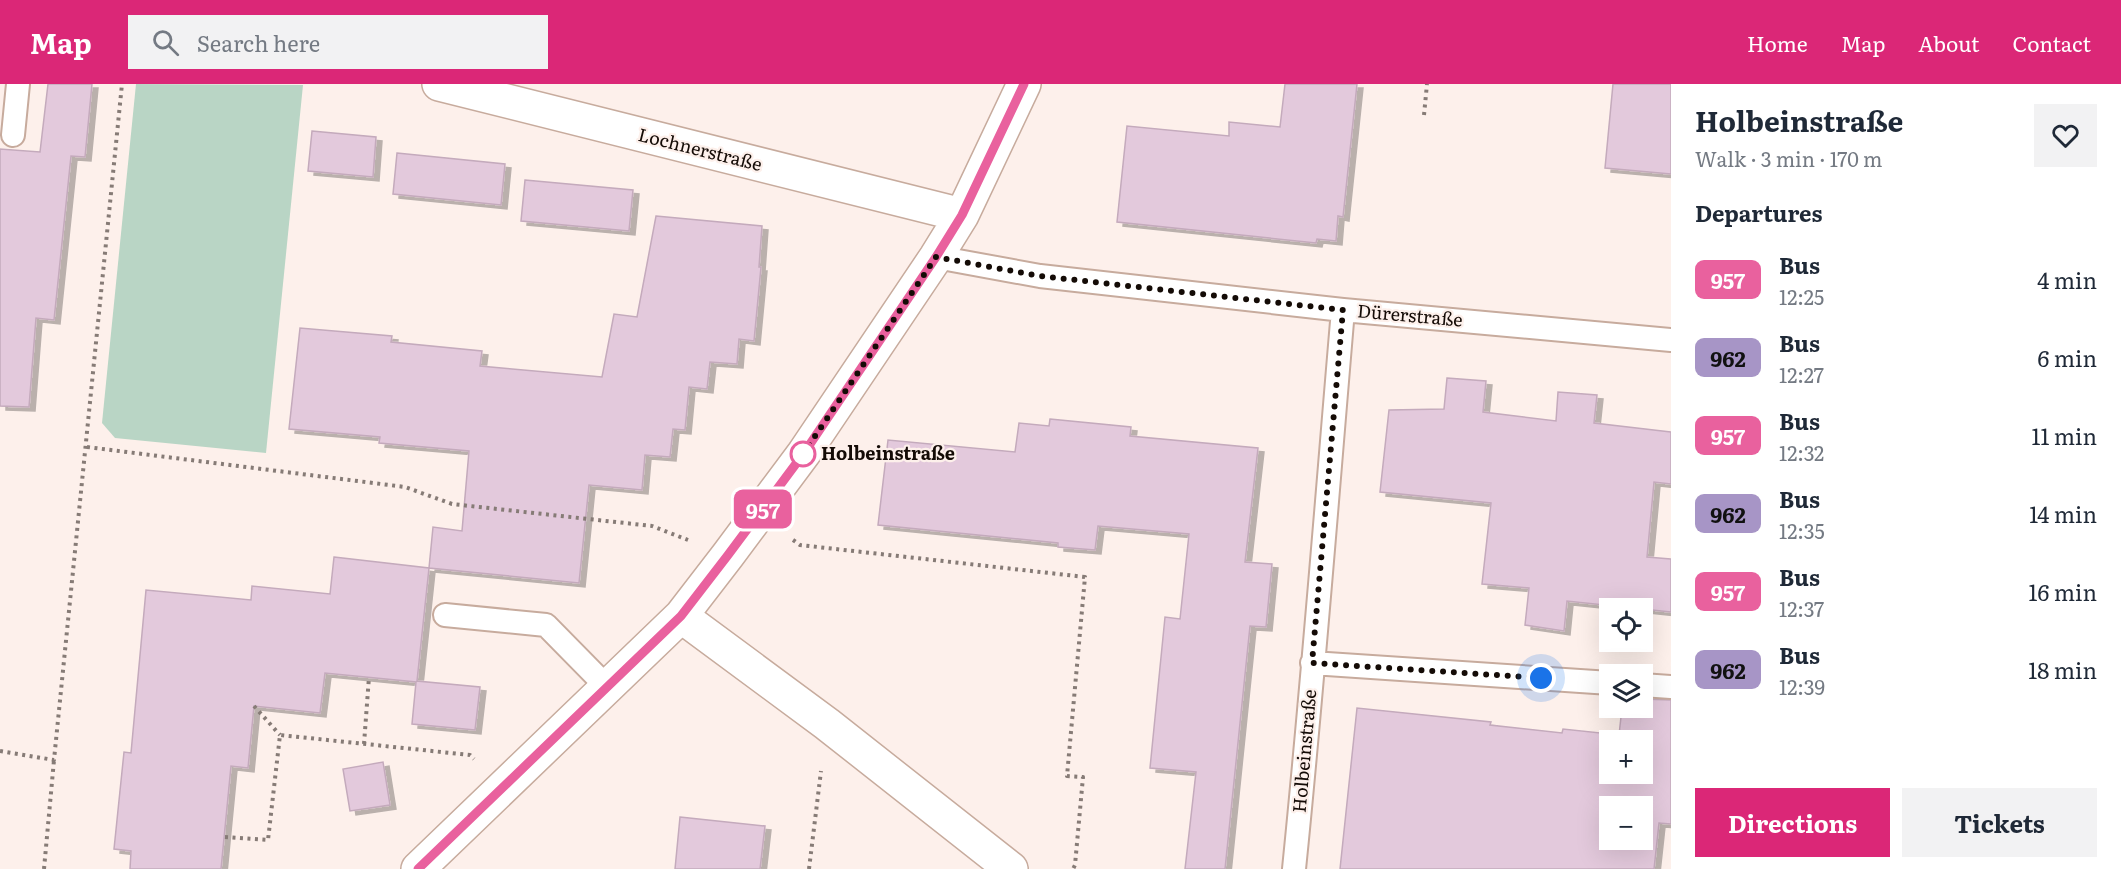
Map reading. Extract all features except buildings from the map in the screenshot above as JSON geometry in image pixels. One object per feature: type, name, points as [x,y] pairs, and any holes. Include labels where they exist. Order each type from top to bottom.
[{"type":"street","name":"Lochnerstraße","points":[[439,84],[962,215]]},
{"type":"street","points":[[418,869],[681,616],[804,453],[936,257],[962,215],[1024,84]]},
{"type":"street","points":[[681,616],[827,724],[1011,869]]},
{"type":"lane","points":[[13,135],[18,84]]},
{"type":"lane","name":"Dürerstraße","points":[[936,257],[1040,276],[1343,310],[1671,340]]},
{"type":"lane","name":"Holbeinstraße","points":[[1294,869],[1309,728],[1312,663],[1343,310]]},
{"type":"lane","points":[[445,615],[546,625],[606,686]]},
{"type":"lane","points":[[1312,663],[1599,682]]},
{"type":"lane","points":[[1653,686],[1671,687]]},
{"type":"path","points":[[44,869],[122,84]]},
{"type":"path","points":[[1424,116],[1427,84]]},
{"type":"path","points":[[87,447],[405,487],[452,504],[652,526],[728,555]]},
{"type":"path","points":[[758,515],[800,545],[1085,577],[1067,776],[1083,777],[1073,869]]},
{"type":"path","points":[[364,744],[369,677]]},
{"type":"path","points":[[254,706],[280,735],[470,755],[505,784]]},
{"type":"path","points":[[809,869],[827,724]]},
{"type":"path","points":[[225,837],[268,840],[280,735]]},
{"type":"path","points":[[0,751],[54,760]]},
{"type":"green space","points":[[136,84],[303,85],[266,453],[115,438],[102,423]]},
{"type":"bus line","name":"957","points":[[418,869],[681,616],[804,453],[936,257],[962,215],[1024,84]]},
{"type":"place","name":"Holbeinstraße","points":[[803,454]]},
{"type":"route","points":[[803,454],[936,257],[1040,276],[1343,310],[1312,663],[1541,678]]}]
